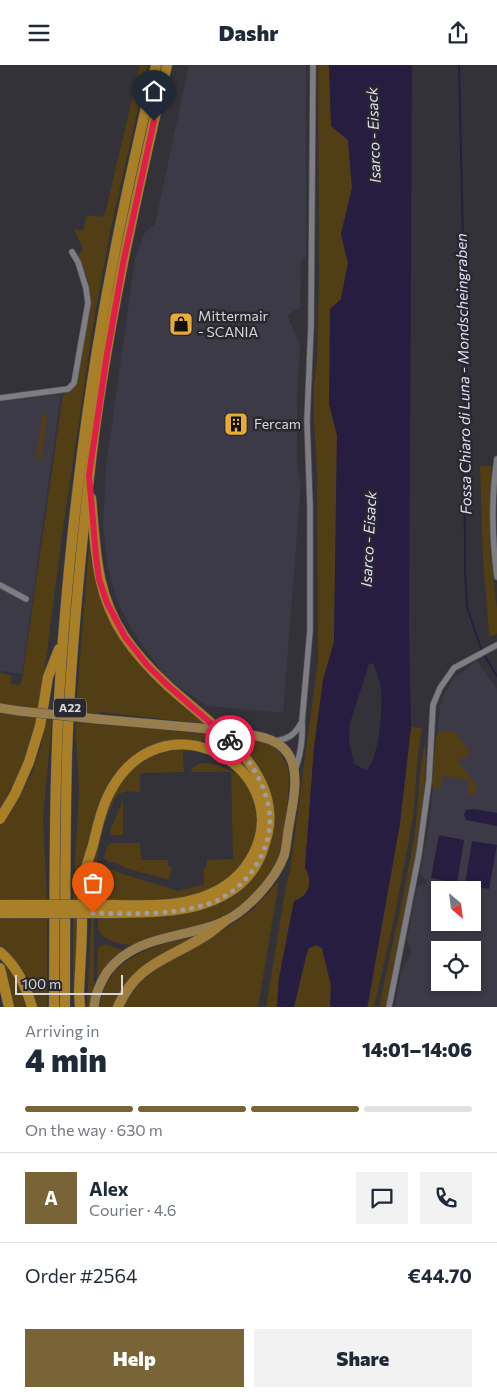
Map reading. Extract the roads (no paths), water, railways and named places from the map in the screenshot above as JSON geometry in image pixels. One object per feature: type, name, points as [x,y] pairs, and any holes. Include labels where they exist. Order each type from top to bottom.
[{"type":"highway","name":"A22","points":[[54,1007],[56,823],[63,640],[81,463],[113,258],[156,65]]},
{"type":"highway","name":"A22","points":[[65,1007],[68,746],[74,639],[89,475],[107,354],[124,259],[167,65]]},
{"type":"highway","points":[[0,905],[15,909],[183,910],[202,905],[219,899],[246,879],[258,864],[269,829],[269,810],[263,788],[252,767],[233,742],[153,671],[133,648],[118,626],[107,603],[99,579],[89,475]]},
{"type":"highway","points":[[0,819],[15,794],[29,762],[40,726],[48,677],[63,640]]},
{"type":"highway","points":[[80,1007],[84,878],[100,814],[108,797],[118,781],[134,762],[161,747],[186,744],[199,746],[224,755],[236,765],[248,780],[258,798],[260,834],[257,847],[245,868],[224,887],[191,900],[113,909]]},
{"type":"highway","points":[[0,913],[15,909]]},
{"type":"highway","points":[[118,1007],[124,991],[150,965],[203,937],[225,921]]},
{"type":"highway","points":[[0,952],[20,976],[32,1007]]},
{"type":"highway","points":[[0,968],[9,1007]]},
{"type":"main road","points":[[0,708],[257,735],[275,741],[292,761],[295,772],[284,855],[262,891],[245,907],[225,921],[149,943],[126,953],[112,965],[103,978],[96,993],[94,1007]]},
{"type":"street","points":[[295,772],[299,760],[302,734],[310,631],[308,421],[311,326],[313,65]]},
{"type":"street","points":[[0,398],[68,389],[74,383],[88,303],[86,288],[78,262],[72,252]]},
{"type":"street","points":[[497,459],[494,483],[493,545],[497,577]]},
{"type":"street","points":[[0,585],[26,599]]},
{"type":"street","points":[[389,1007],[420,854],[429,780],[433,705],[440,688],[454,669],[496,646]]},
{"type":"street","points":[[275,741],[291,736],[297,731],[302,721]]},
{"type":"water","name":"Isarco - Eisack","points":[[329,65],[412,65],[409,628],[411,727],[400,823],[367,1007],[330,1007],[331,985],[322,948],[316,945],[309,948],[306,956],[294,1007],[277,1007],[279,978],[294,901],[303,896],[309,883],[308,873],[305,868],[314,748],[323,680],[334,642],[337,435],[329,404],[330,309],[341,299],[348,263],[341,234],[352,188],[348,140],[331,126]],"holes":[[[373,663],[381,690],[381,720],[374,756],[366,770],[354,764],[349,740],[350,723],[369,664]]]},
{"type":"water","points":[[474,809],[497,813],[497,826],[466,820],[464,815],[466,810]]},
{"type":"water","points":[[439,835],[464,840],[457,881],[431,878]]},
{"type":"water","points":[[472,841],[497,845],[489,889],[481,887],[481,881],[465,881]]},
{"type":"waterway","name":"Fossa Chiaro di Luna - Mondscheingraben","points":[[459,65],[464,284],[465,569],[467,607],[482,651]]},
{"type":"waterway","name":"Fossa Chiaro di Luna - Mondscheingraben","points":[[484,655],[497,676]]},
{"type":"place","name":"Mittermair - SCANIA","points":[[181,324]]},
{"type":"place","name":"Fercam","points":[[236,424]]}]
